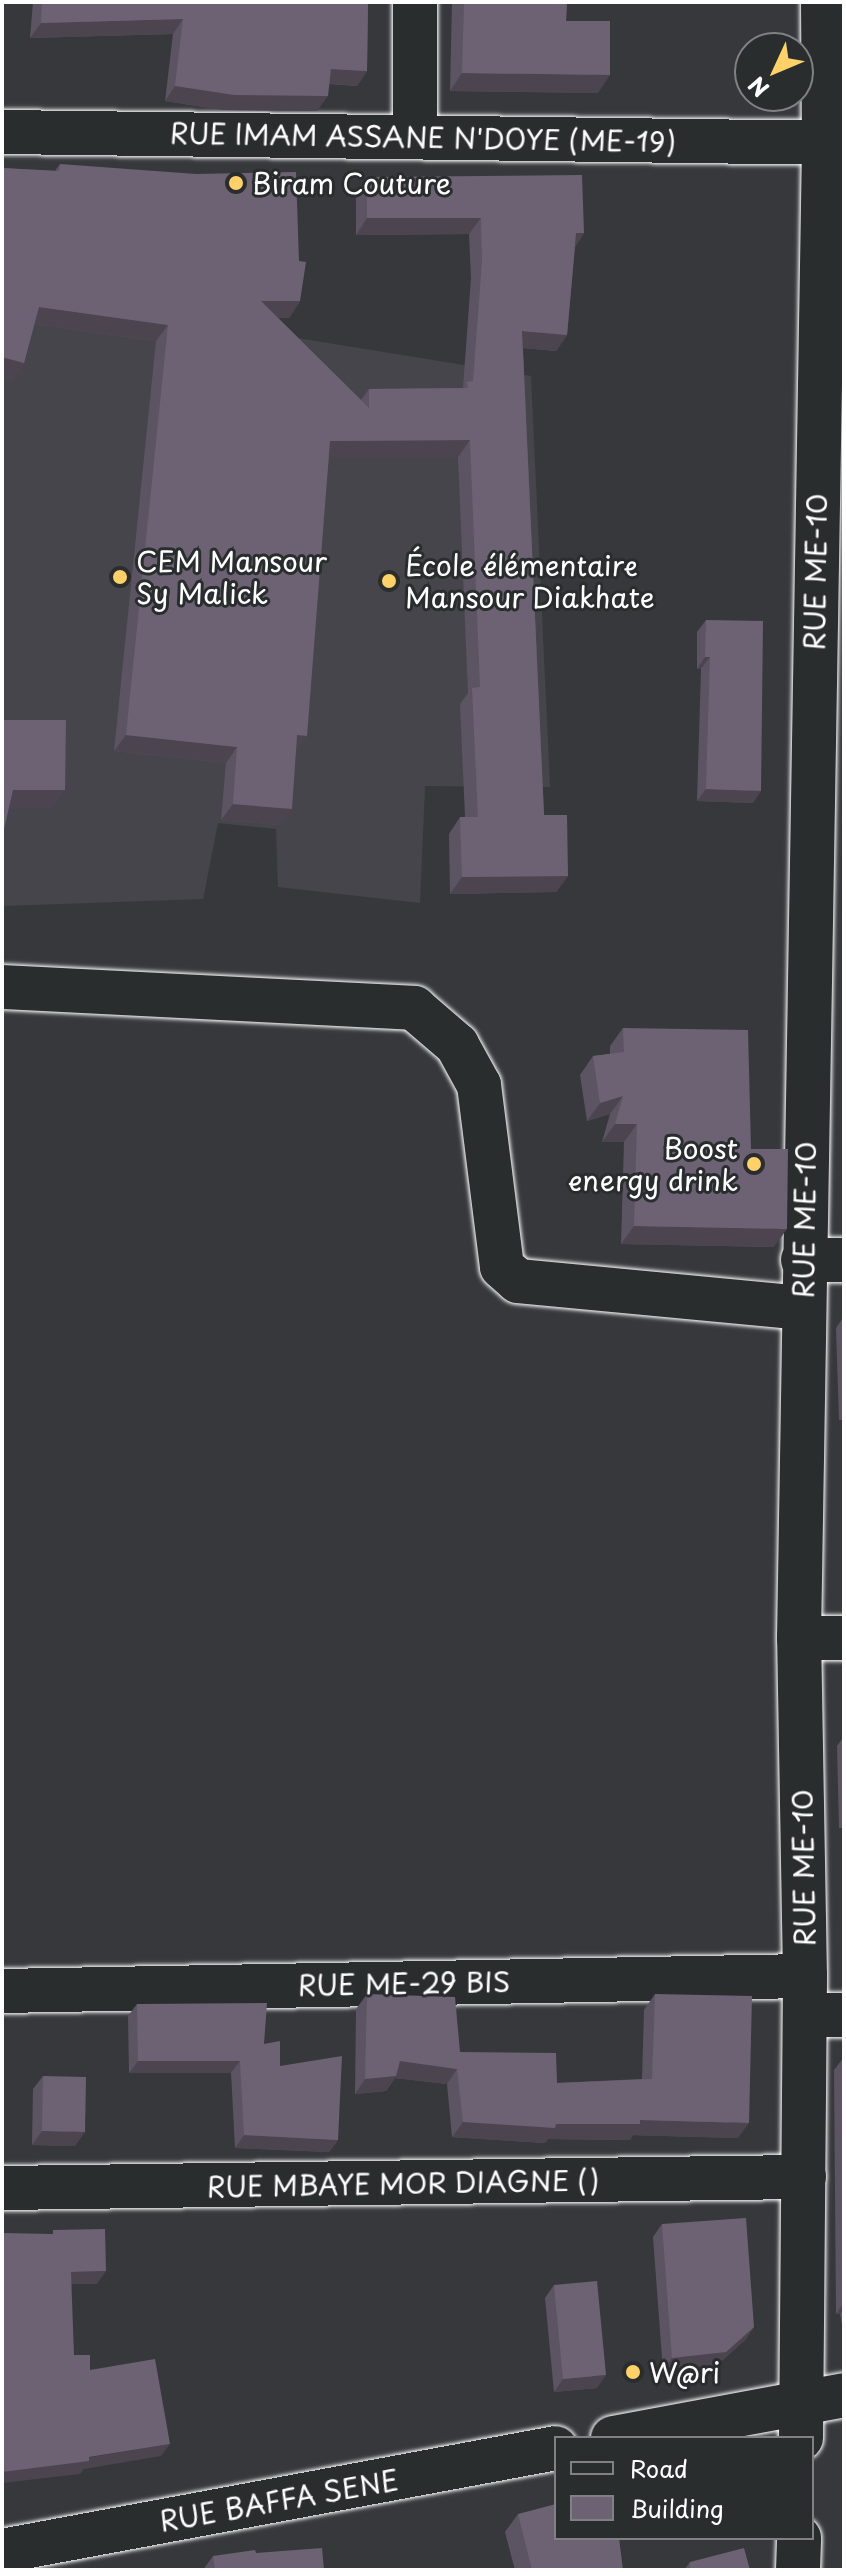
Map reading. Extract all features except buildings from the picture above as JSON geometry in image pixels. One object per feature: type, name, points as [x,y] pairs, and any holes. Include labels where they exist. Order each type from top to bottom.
[{"type":"street","points":[[415,2],[415,135]]},
{"type":"street","name":"RUE ME-10","points":[[801,2421],[804,2177],[818,2002],[799,1638],[802,1308],[824,1260],[834,143],[823,2]]},
{"type":"street","name":"RUE IMAM ASSANE N'DOYE (ME-19)","points":[[2,132],[415,135],[834,143]]},
{"type":"street","points":[[2,987],[414,1008],[457,1045],[479,1085],[502,1267],[518,1281],[802,1308]]},
{"type":"street","points":[[799,1638],[844,1638]]},
{"type":"street","name":"RUE ME-29 BIS","points":[[2,1991],[818,2002]]},
{"type":"street","name":"RUE MBAYE MOR DIAGNE ()","points":[[2,2188],[804,2177]]},
{"type":"street","points":[[635,2436],[801,2421],[844,2395]]},
{"type":"street","name":"RUE BAFFA SENE","points":[[2,2551],[554,2448]]},
{"type":"street","points":[[798,2570],[799,2540]]},
{"type":"shaded area","points":[[2,290],[531,376],[550,787],[425,786],[420,903],[278,887],[276,829],[218,823],[203,899],[2,906]]},
{"type":"place","name":"Biram Couture","points":[[236,183]]},
{"type":"place","name":"CEM Mansour Sy Malick","points":[[120,577]]},
{"type":"place","name":"École élémentaire Mansour Diakhate","points":[[389,581]]},
{"type":"place","name":"Boost energy drink","points":[[754,1164]]},
{"type":"place","name":"W@ri","points":[[633,2372]]}]
